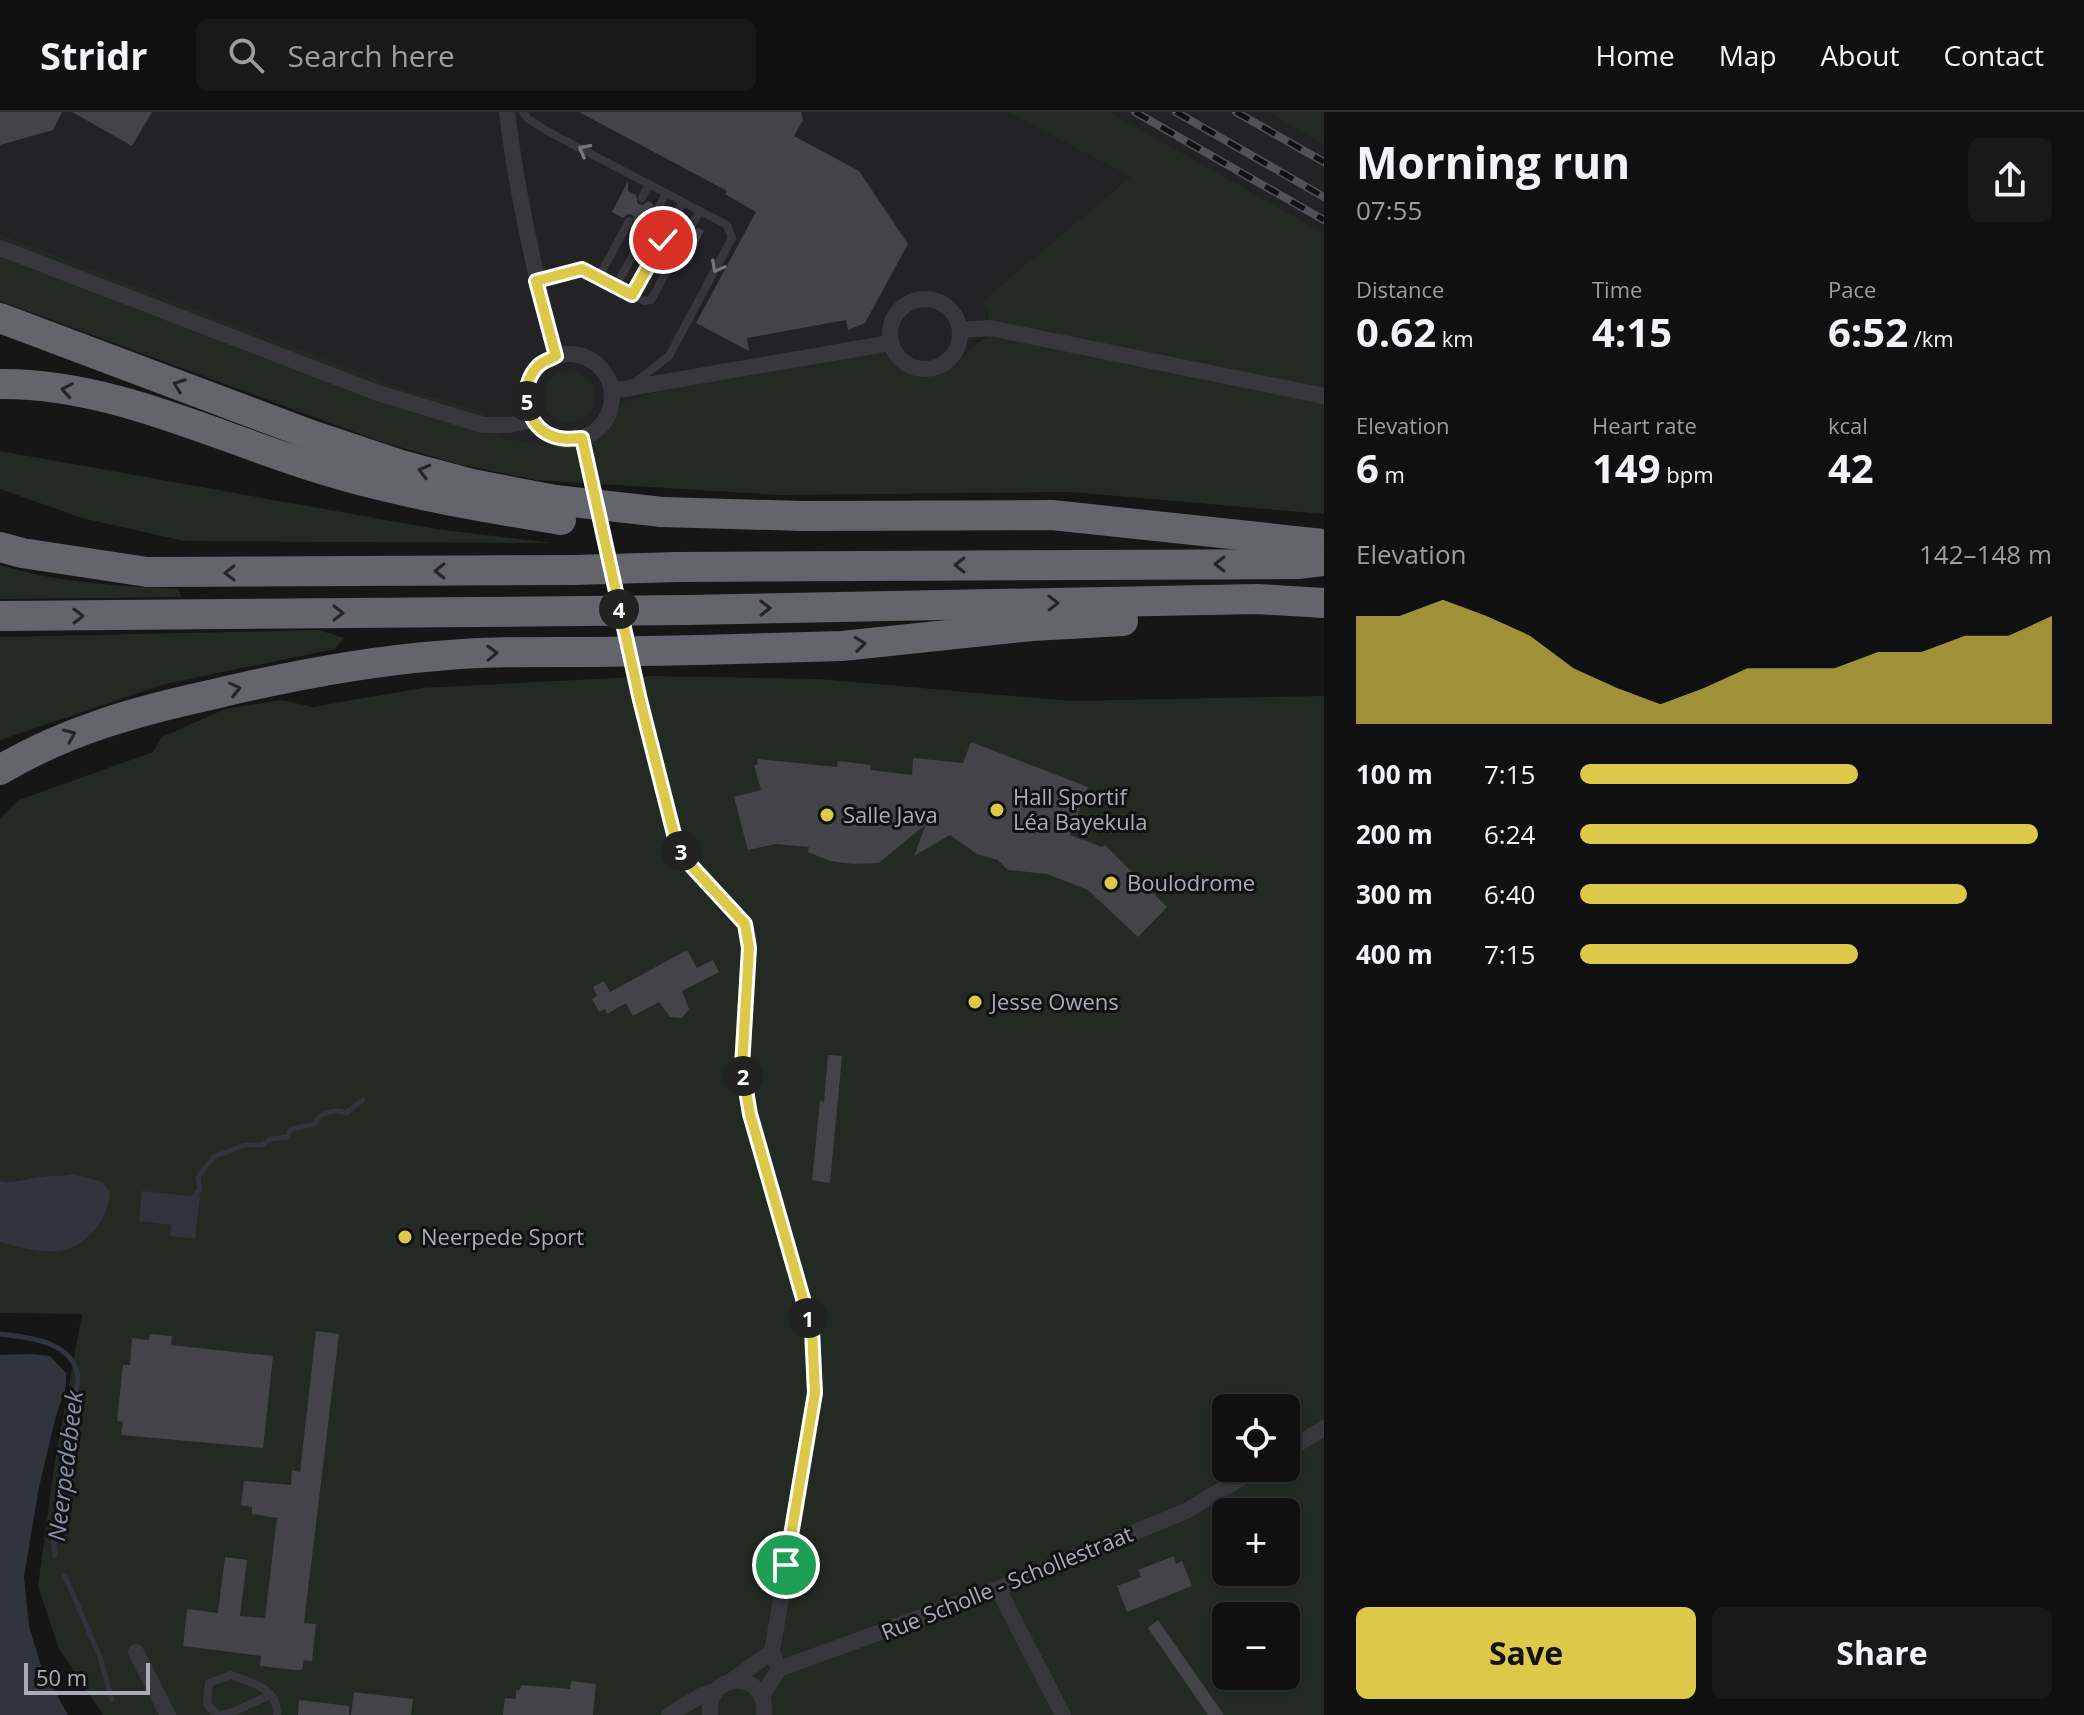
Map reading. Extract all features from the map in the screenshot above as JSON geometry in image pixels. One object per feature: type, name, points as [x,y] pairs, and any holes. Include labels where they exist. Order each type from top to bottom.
[{"type":"highway","points":[[0,318],[311,435],[401,465],[558,510]]},
{"type":"highway","points":[[0,384],[70,390],[148,408],[347,476],[505,511],[558,510],[804,533],[1179,528],[1324,544]]},
{"type":"highway","points":[[0,547],[147,572],[1298,564],[1324,561]]},
{"type":"highway","points":[[0,616],[687,610],[1257,599],[1324,605]]},
{"type":"highway","points":[[0,770],[78,731],[159,706],[375,662],[500,652],[842,646],[1032,626],[1256,615],[1324,605]]},
{"type":"street","points":[[507,112],[514,171],[536,281],[556,356]]},
{"type":"street","points":[[0,248],[375,392],[483,425],[510,425],[533,420]]},
{"type":"street","points":[[932,298],[946,305],[961,330],[959,345],[951,359],[938,367],[923,370],[908,366],[896,356],[890,343],[890,324],[900,307],[916,299],[932,298]]},
{"type":"street","points":[[961,330],[990,328],[1324,396]]},
{"type":"street","points":[[612,391],[890,343]]},
{"type":"street","points":[[571,354],[585,357],[598,365],[607,376],[612,391],[611,406],[605,420],[595,431],[582,438],[566,440],[552,436],[533,420],[526,395],[528,383],[539,366],[556,356],[571,354]]},
{"type":"street","points":[[582,438],[640,700],[676,842],[685,859],[745,924],[749,948],[742,1067],[750,1114],[812,1330],[815,1393],[772,1652],[779,1669],[762,1696],[764,1715]]},
{"type":"street","points":[[1300,1443],[1324,1428]]},
{"type":"street","name":"Rue Scholle - Schollestraat","points":[[779,1669],[998,1589],[1186,1511],[1235,1482]]},
{"type":"street","points":[[998,1589],[1063,1715]]},
{"type":"street","points":[[136,1652],[168,1715]]},
{"type":"street","points":[[669,1715],[702,1695],[715,1691],[772,1652]]},
{"type":"street","points":[[731,1681],[749,1683],[762,1696]]},
{"type":"street","points":[[710,1715],[710,1701],[715,1691]]},
{"type":"lane","points":[[523,112],[547,131],[727,225],[732,238],[669,356],[630,386]]},
{"type":"lane","points":[[642,198],[649,184]]},
{"type":"lane","points":[[659,207],[666,193]]},
{"type":"lane","points":[[675,216],[683,202]]},
{"type":"lane","points":[[692,225],[700,211]]},
{"type":"lane","points":[[599,277],[629,221]]},
{"type":"lane","points":[[616,286],[646,231]]},
{"type":"lane","points":[[632,295],[663,240]]},
{"type":"lane","points":[[536,281],[582,269],[644,301],[651,300],[679,248]]},
{"type":"lane","points":[[270,1695],[231,1713],[217,1715],[207,1704],[209,1683],[231,1675],[267,1688],[277,1705],[277,1715]]},
{"type":"shaded area","points":[[0,112],[1007,112],[1130,177],[982,301],[988,310],[987,338],[978,340],[954,367],[934,376],[914,375],[898,366],[622,402],[607,431],[591,443],[563,448],[502,439],[482,411],[395,386],[0,234]]},
{"type":"shaded area","points":[[1007,112],[1110,112],[1324,233],[1324,514],[1072,492],[780,495],[536,480],[458,464],[379,441],[0,301],[0,234],[395,386],[482,411],[502,439],[572,447],[586,444],[599,436],[622,402],[677,387],[884,350],[899,364],[916,373],[935,375],[954,366],[973,346],[987,338],[988,310],[982,301],[1130,177]]},
{"type":"shaded area","points":[[1110,112],[1267,112],[1324,145],[1324,233]]},
{"type":"shaded area","points":[[1267,112],[1324,112],[1324,145]]},
{"type":"shaded area","points":[[569,371],[587,379],[595,397],[587,415],[569,423],[551,415],[543,397],[551,379]]},
{"type":"shaded area","points":[[0,451],[436,529],[552,543],[184,541],[82,518],[0,489]]},
{"type":"shaded area","points":[[0,565],[66,580],[179,589],[181,597],[0,599]]},
{"type":"shaded area","points":[[319,630],[344,638],[335,649],[165,684],[0,740],[0,637]]},
{"type":"shaded area","points":[[654,676],[819,679],[1069,701],[1324,696],[1324,1715],[103,1715],[59,1649],[38,1586],[55,1461],[82,1314],[0,1313],[0,819],[19,800],[153,752],[162,737],[225,709],[282,700],[313,707],[422,688]]},
{"type":"shaded area","points":[[73,1174],[102,1182],[110,1192],[105,1213],[86,1239],[67,1249],[49,1251],[0,1242],[0,1181],[15,1182]]},
{"type":"shaded area","points":[[142,1191],[200,1197],[195,1239],[170,1236],[171,1225],[139,1221]]},
{"type":"shaded area","points":[[0,1355],[50,1356],[66,1373],[66,1386],[39,1487],[24,1577],[29,1626],[41,1666],[68,1715],[0,1715]]},
{"type":"building","points":[[0,112],[62,112],[53,130],[0,145]]},
{"type":"building","points":[[72,112],[152,112],[132,146]]},
{"type":"building","points":[[579,112],[801,112],[803,120],[794,136],[859,171],[908,244],[865,323],[848,330],[846,320],[747,338],[749,351],[696,323],[756,212],[725,194],[727,191]]},
{"type":"building","points":[[628,181],[628,191],[636,195],[638,204],[648,201],[653,204],[655,213],[665,210],[669,212],[672,222],[681,219],[686,221],[689,231],[698,228],[704,231],[692,255],[685,251],[682,242],[673,245],[666,234],[652,234],[649,225],[635,225],[633,215],[623,218],[612,212]]},
{"type":"building","points":[[971,742],[1088,787],[1070,835],[1102,847],[1105,845],[1167,907],[1138,937],[1088,890],[1047,874],[1008,870],[998,860],[977,854],[950,835],[914,856],[926,824],[879,863],[830,861],[808,852],[809,847],[775,844],[748,850],[734,797],[761,790],[754,765],[757,765],[758,759],[837,767],[838,761],[871,765],[870,770],[912,775],[913,758],[963,763]]},
{"type":"building","points":[[687,950],[697,968],[713,960],[719,972],[682,991],[689,1009],[682,1018],[670,1017],[659,1002],[633,1016],[626,1003],[607,1014],[605,1009],[599,1012],[592,999],[597,996],[593,987],[604,981],[610,992]]},
{"type":"building","points":[[828,1055],[842,1056],[830,1183],[812,1180]]},
{"type":"building","points":[[316,1331],[339,1334],[304,1623],[316,1624],[312,1661],[304,1660],[302,1670],[260,1666],[261,1656],[183,1646],[187,1609],[218,1613],[225,1557],[247,1560],[240,1616],[265,1618],[277,1518],[252,1514],[252,1507],[241,1505],[244,1481],[291,1485],[292,1470],[300,1472]]},
{"type":"building","points":[[150,1334],[172,1336],[171,1345],[273,1356],[263,1448],[121,1435],[123,1422],[117,1421],[123,1365],[130,1365],[132,1338],[149,1340]]},
{"type":"building","points":[[1174,1556],[1176,1564],[1182,1561],[1192,1586],[1127,1612],[1117,1586],[1141,1577],[1138,1570]]},
{"type":"building","points":[[1158,1620],[1224,1715],[1208,1715],[1148,1628]]},
{"type":"building","points":[[571,1681],[596,1684],[593,1715],[503,1715],[505,1698],[516,1699],[516,1690],[520,1690],[521,1685],[570,1689]]},
{"type":"building","points":[[354,1692],[413,1699],[411,1715],[351,1715]]},
{"type":"building","points":[[299,1700],[349,1706],[349,1715],[298,1715]]},
{"type":"waterway","points":[[194,1197],[200,1189],[198,1177],[214,1157],[244,1145],[262,1145],[270,1139],[287,1137],[291,1129],[315,1124],[328,1112],[346,1113],[363,1100]]},
{"type":"waterway","name":"Neerpedebeek","points":[[0,1334],[37,1340],[60,1349],[69,1357],[78,1379],[61,1476],[62,1501],[52,1531],[55,1555]]},
{"type":"waterway","name":"Neerpedebeek","points":[[65,1576],[100,1657],[112,1700]]},
{"type":"railway","points":[[1135,112],[1324,220]]},
{"type":"railway","points":[[1176,112],[1324,197]]},
{"type":"railway","points":[[1236,112],[1324,162]]},
{"type":"place","name":"Hall Sportif Léa Bayekula","points":[[997,810]]},
{"type":"place","name":"Salle Java","points":[[827,815]]},
{"type":"place","name":"Boulodrome","points":[[1111,883]]},
{"type":"place","name":"Jesse Owens","points":[[975,1002]]},
{"type":"place","name":"Neerpede Sport","points":[[405,1237]]},
{"type":"route","points":[[663,240],[632,295],[582,269],[536,281],[556,356],[539,366],[528,383],[527,408],[541,429],[552,436],[566,440],[582,438],[640,700],[676,842],[685,859],[745,924],[749,948],[742,1067],[750,1114],[812,1330],[815,1393],[786,1565]]}]
